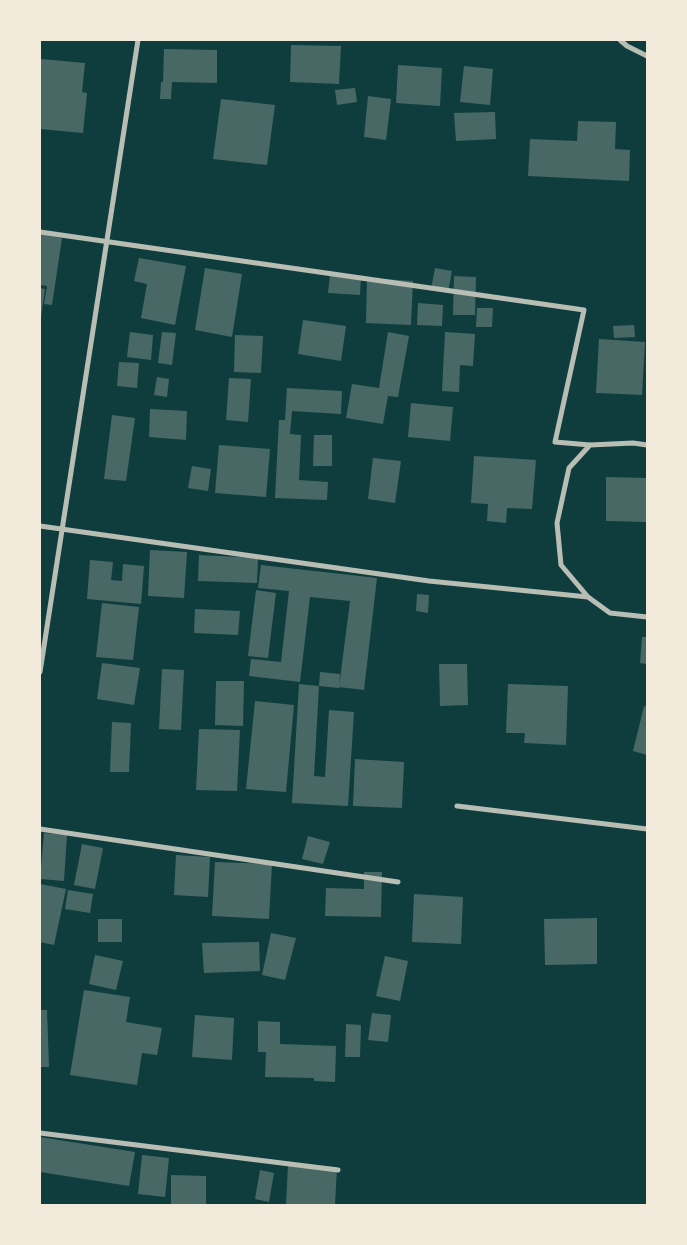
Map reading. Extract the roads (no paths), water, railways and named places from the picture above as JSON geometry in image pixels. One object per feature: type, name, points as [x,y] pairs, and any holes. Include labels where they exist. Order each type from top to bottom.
[{"type":"street","points":[[40,672],[138,40]]},
{"type":"street","points":[[620,40],[627,46],[647,56]]},
{"type":"street","points":[[40,232],[584,310],[555,442],[590,445],[634,443],[647,445]]},
{"type":"street","points":[[590,445],[569,468],[557,522],[561,565],[588,597],[610,613],[647,617]]},
{"type":"street","points":[[40,526],[428,582],[588,597]]},
{"type":"street","points":[[457,806],[647,829]]},
{"type":"street","points":[[40,830],[398,882]]},
{"type":"street","points":[[40,1134],[338,1170]]}]
